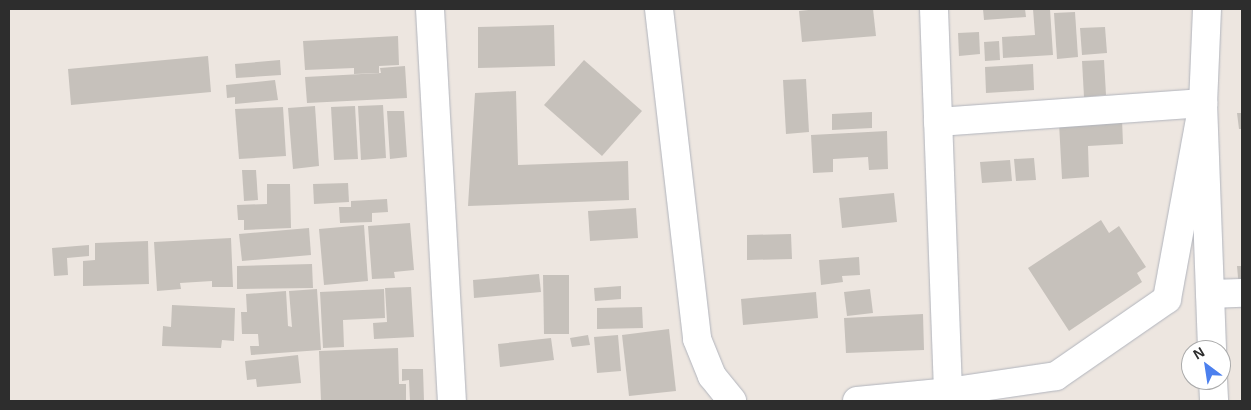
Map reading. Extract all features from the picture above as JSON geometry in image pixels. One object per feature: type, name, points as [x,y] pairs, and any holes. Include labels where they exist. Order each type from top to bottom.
[{"type":"street","points":[[430,9],[452,401]]},
{"type":"street","points":[[660,9],[697,339],[712,376],[732,401]]},
{"type":"street","points":[[934,9],[948,392]]},
{"type":"street","points":[[1207,9],[1203,104],[1212,340]]},
{"type":"street","points":[[938,122],[1203,104]]},
{"type":"street","points":[[857,401],[948,392],[1056,376],[1167,299],[1203,104]]},
{"type":"street","points":[[1210,294],[1242,293]]},
{"type":"building","points":[[873,9],[876,36],[802,42],[799,11]]},
{"type":"building","points":[[983,9],[1025,9],[1026,17],[984,20]]},
{"type":"building","points":[[1033,9],[1050,9],[1053,55],[1003,58],[1002,37],[1035,35]]},
{"type":"building","points":[[1075,12],[1078,57],[1057,59],[1054,13]]},
{"type":"building","points":[[554,25],[555,66],[478,68],[478,27]]},
{"type":"building","points":[[1105,27],[1107,53],[1082,55],[1080,28]]},
{"type":"building","points":[[979,32],[980,54],[959,56],[958,33]]},
{"type":"building","points":[[398,36],[399,65],[379,66],[379,73],[354,74],[354,68],[305,70],[303,41]]},
{"type":"building","points":[[999,41],[1000,60],[985,61],[984,42]]},
{"type":"building","points":[[208,56],[211,92],[71,105],[68,69]]},
{"type":"building","points":[[280,60],[281,75],[236,78],[235,64]]},
{"type":"building","points":[[584,60],[642,111],[602,156],[544,105]]},
{"type":"building","points":[[1104,60],[1106,95],[1084,97],[1082,61]]},
{"type":"building","points":[[1033,64],[1034,90],[986,93],[985,67]]},
{"type":"building","points":[[405,66],[407,98],[307,103],[305,77],[381,73],[380,68]]},
{"type":"building","points":[[806,79],[809,132],[786,134],[783,80]]},
{"type":"building","points":[[275,80],[278,100],[235,104],[235,97],[227,98],[226,85]]},
{"type":"building","points":[[516,91],[518,165],[628,161],[629,200],[468,206],[475,93]]},
{"type":"building","points":[[383,105],[386,158],[361,160],[358,106]]},
{"type":"building","points":[[315,106],[319,166],[293,169],[288,108]]},
{"type":"building","points":[[355,106],[358,159],[334,160],[331,107]]},
{"type":"building","points":[[283,107],[286,156],[239,159],[235,109]]},
{"type":"building","points":[[387,111],[404,111],[407,157],[390,159]]},
{"type":"building","points":[[872,112],[872,128],[832,130],[832,114]]},
{"type":"building","points":[[1237,113],[1242,113],[1242,129],[1239,129]]},
{"type":"building","points":[[1122,119],[1123,144],[1088,146],[1089,177],[1062,179],[1059,123]]},
{"type":"building","points":[[887,131],[888,169],[869,170],[868,157],[833,159],[833,172],[813,173],[811,135]]},
{"type":"building","points":[[1034,158],[1036,180],[1016,181],[1014,159]]},
{"type":"building","points":[[1010,160],[1012,181],[982,183],[980,162]]},
{"type":"building","points":[[242,170],[256,170],[258,200],[244,201]]},
{"type":"building","points":[[348,183],[349,202],[314,204],[313,184]]},
{"type":"building","points":[[267,184],[290,184],[291,228],[244,230],[244,220],[238,220],[237,205],[267,204]]},
{"type":"building","points":[[894,193],[897,222],[842,228],[839,198]]},
{"type":"building","points":[[387,199],[388,212],[372,213],[372,222],[340,223],[339,207],[351,207],[351,201]]},
{"type":"building","points":[[636,208],[638,238],[590,241],[588,211]]},
{"type":"building","points":[[1101,220],[1109,233],[1119,226],[1146,267],[1137,273],[1142,282],[1069,331],[1028,268]]},
{"type":"building","points":[[410,223],[414,270],[394,272],[395,278],[372,279],[368,226]]},
{"type":"building","points":[[364,225],[368,281],[324,285],[319,229]]},
{"type":"building","points":[[309,228],[311,255],[242,261],[239,234]]},
{"type":"building","points":[[791,234],[792,259],[747,260],[747,235]]},
{"type":"building","points":[[231,238],[233,287],[212,287],[212,281],[180,283],[181,289],[157,291],[154,242]]},
{"type":"building","points":[[148,241],[149,284],[83,286],[83,261],[95,260],[95,243]]},
{"type":"building","points":[[89,245],[89,256],[67,258],[68,275],[54,276],[52,248]]},
{"type":"building","points":[[859,257],[860,275],[842,276],[843,282],[821,285],[819,260]]},
{"type":"building","points":[[312,264],[313,288],[237,289],[237,266]]},
{"type":"building","points":[[1237,266],[1242,266],[1242,289],[1239,289]]},
{"type":"building","points":[[539,274],[541,292],[474,298],[473,280]]},
{"type":"building","points":[[543,275],[569,275],[569,334],[544,334]]},
{"type":"building","points":[[621,286],[621,299],[595,301],[594,288]]},
{"type":"building","points":[[411,287],[414,337],[374,339],[373,323],[387,322],[385,288]]},
{"type":"building","points":[[317,289],[321,350],[251,355],[250,346],[259,346],[258,334],[242,334],[241,312],[247,312],[246,294],[286,291],[288,326],[292,327],[289,291]]},
{"type":"building","points":[[384,289],[385,318],[343,320],[344,347],[323,348],[320,292]]},
{"type":"building","points":[[870,289],[873,313],[847,316],[844,292]]},
{"type":"building","points":[[816,292],[818,318],[743,325],[741,299]]},
{"type":"building","points":[[172,305],[235,308],[234,341],[222,340],[221,348],[162,346],[163,326],[171,327]]},
{"type":"building","points":[[642,307],[643,328],[597,329],[597,308]]},
{"type":"building","points":[[923,314],[924,350],[846,353],[844,318]]},
{"type":"building","points":[[669,329],[676,391],[629,396],[622,335]]},
{"type":"building","points":[[588,335],[590,345],[572,347],[570,338]]},
{"type":"building","points":[[618,335],[621,371],[597,373],[594,337]]},
{"type":"building","points":[[551,338],[554,360],[500,367],[498,344]]},
{"type":"building","points":[[398,348],[399,384],[406,384],[406,401],[321,401],[319,351]]},
{"type":"building","points":[[298,355],[301,383],[257,387],[256,379],[247,380],[245,361]]},
{"type":"building","points":[[402,369],[423,369],[424,401],[410,401],[409,380],[402,381]]}]
